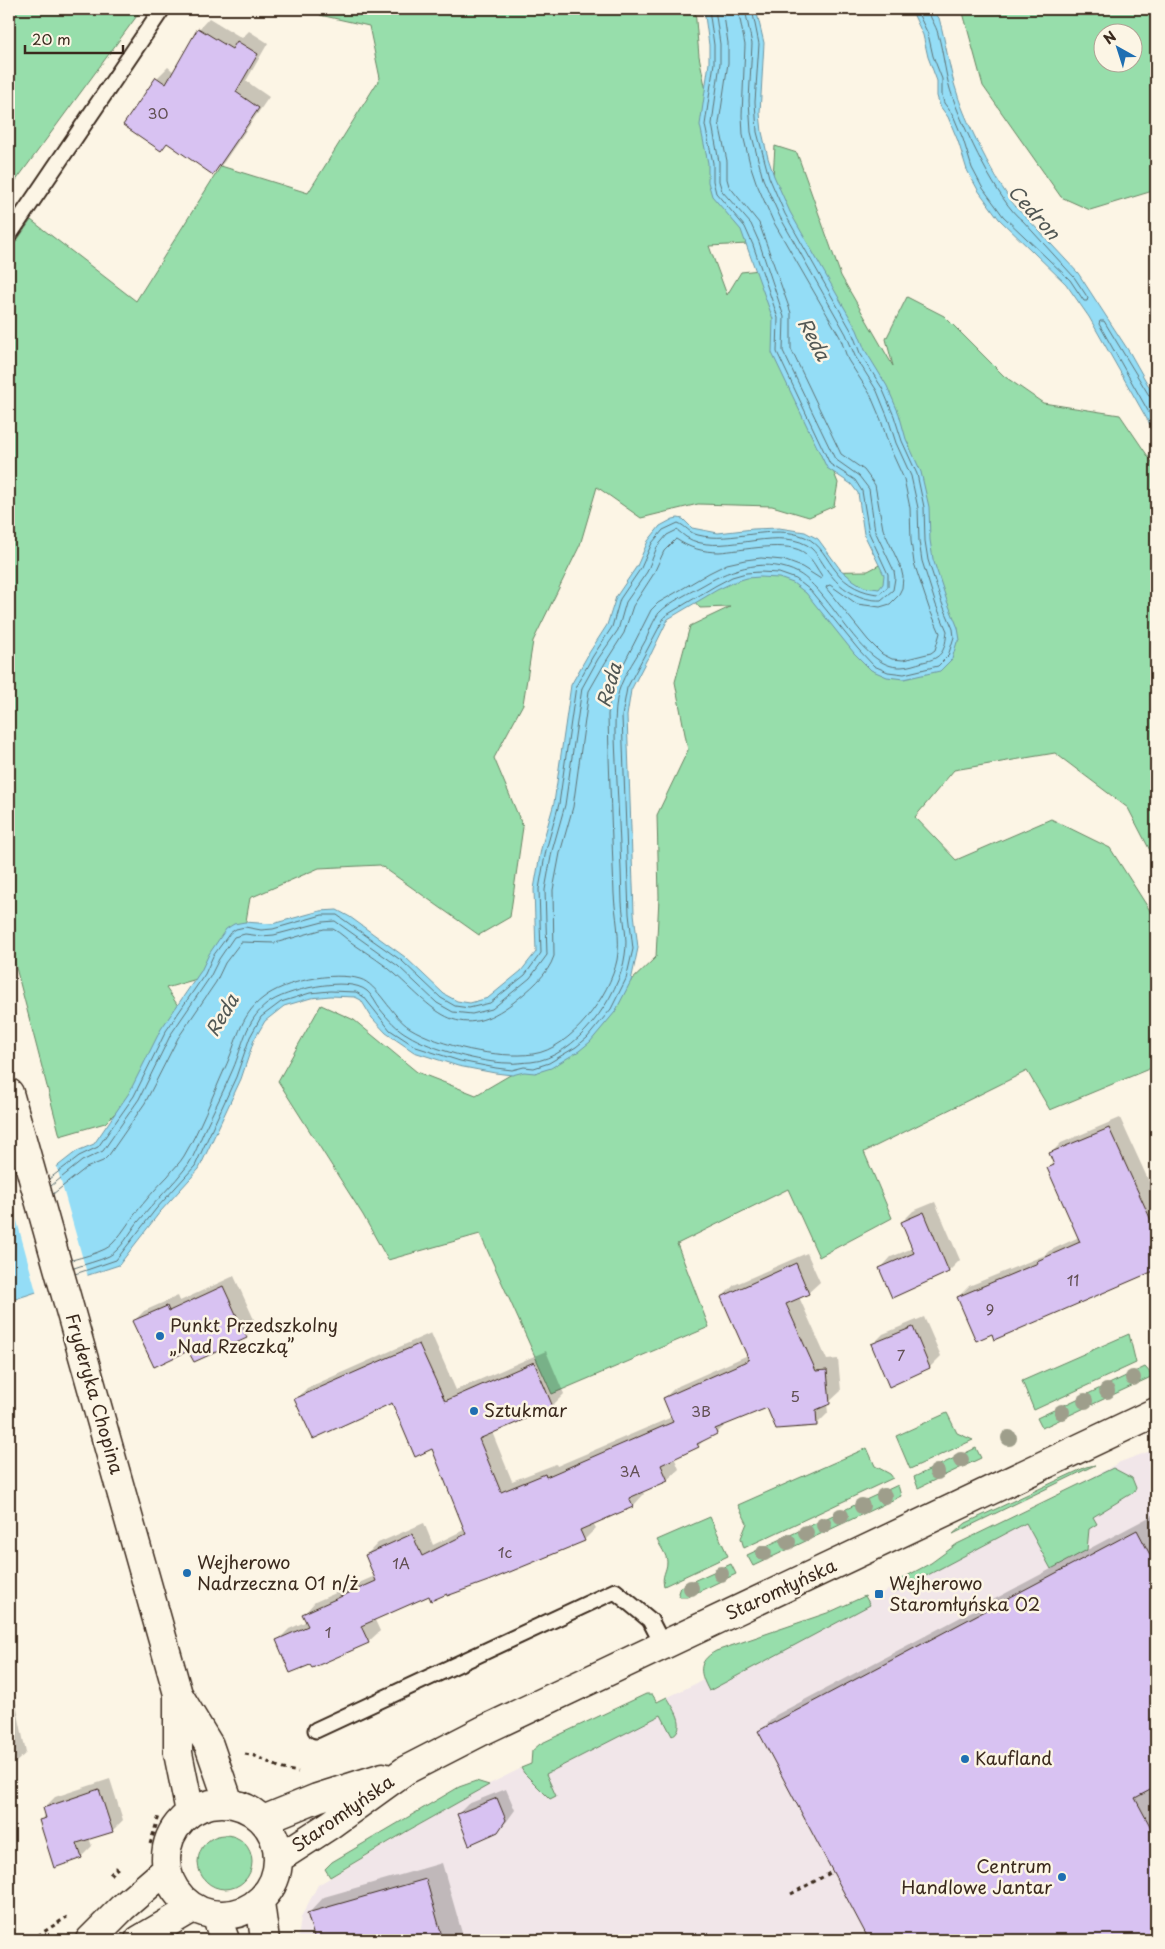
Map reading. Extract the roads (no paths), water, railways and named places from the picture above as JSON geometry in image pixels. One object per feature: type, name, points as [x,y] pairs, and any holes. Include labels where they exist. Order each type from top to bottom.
[{"type":"main road","name":"Fryderyka Chopina","points":[[9,1093],[178,1694],[209,1745],[229,1803]]},
{"type":"main road","name":"Staromłyńska","points":[[279,1858],[330,1825],[406,1770],[482,1730],[1156,1412]]},
{"type":"main road","name":"Fryderyka Chopina","points":[[178,1694],[178,1753],[190,1812]]},
{"type":"main road","name":"Staromłyńska","points":[[263,1820],[316,1798],[406,1770]]},
{"type":"main road","points":[[139,1940],[211,1921],[246,1910],[260,1902],[274,1882],[279,1858],[275,1838],[263,1820],[248,1808],[229,1803],[209,1804],[190,1812],[174,1828],[166,1848],[166,1870],[175,1892],[211,1921]]},
{"type":"main road","points":[[90,1940],[122,1908],[166,1870]]},
{"type":"main road","points":[[260,1902],[265,1940]]},
{"type":"lane","points":[[9,235],[162,9]]},
{"type":"lane","points":[[316,1730],[616,1591],[650,1620],[663,1646]]},
{"type":"water","name":"Reda","points":[[704,9],[756,9],[764,43],[760,113],[768,158],[790,212],[857,330],[865,350],[887,386],[899,414],[906,439],[921,472],[929,507],[930,540],[933,559],[958,628],[960,640],[957,642],[952,659],[940,671],[904,679],[887,677],[871,670],[854,653],[806,593],[793,583],[779,578],[747,578],[734,582],[668,619],[631,690],[627,716],[634,913],[638,948],[631,981],[615,1012],[590,1042],[551,1068],[535,1073],[524,1072],[512,1075],[495,1073],[458,1066],[414,1052],[386,1033],[372,1018],[361,1000],[355,997],[330,996],[311,998],[284,1006],[265,1021],[254,1040],[241,1079],[199,1169],[160,1212],[119,1265],[9,1301],[9,1204],[77,1151],[94,1144],[129,1093],[161,1029],[201,971],[209,954],[226,929],[234,924],[245,922],[272,924],[320,911],[337,910],[350,917],[405,957],[444,994],[457,1001],[470,1003],[488,998],[521,971],[536,952],[534,889],[541,849],[554,803],[571,685],[607,625],[616,597],[637,566],[648,541],[660,526],[678,518],[683,519],[692,528],[718,533],[779,528],[805,532],[818,539],[840,569],[853,580],[864,587],[879,589],[883,584],[884,575],[864,534],[858,493],[851,484],[827,468],[772,353],[773,319],[741,230],[712,196],[708,182],[708,163],[700,125],[709,63],[709,45]]},
{"type":"water","points":[[911,9],[932,9],[939,18],[957,93],[986,160],[1017,209],[1078,273],[1130,353],[1156,399],[1156,435],[1089,317],[1066,284],[999,219],[978,190],[967,170],[948,117],[940,106],[937,96],[937,81],[928,57],[923,35]]},
{"type":"place","name":"Punkt Przedszkolny „Nad Rzeczką”","points":[[160,1336]]},
{"type":"place","name":"Sztukmar","points":[[474,1411]]},
{"type":"place","name":"Wejherowo Nadrzeczna 01 n/ż","points":[[187,1573]]},
{"type":"place","name":"Wejherowo Staromłyńska 02","points":[[879,1594]]},
{"type":"place","name":"Kaufland","points":[[965,1759]]},
{"type":"place","name":"Centrum Handlowe Jantar","points":[[1062,1877]]},
{"type":"water label","name":"Cedron","points":[[1034,212]]}]
